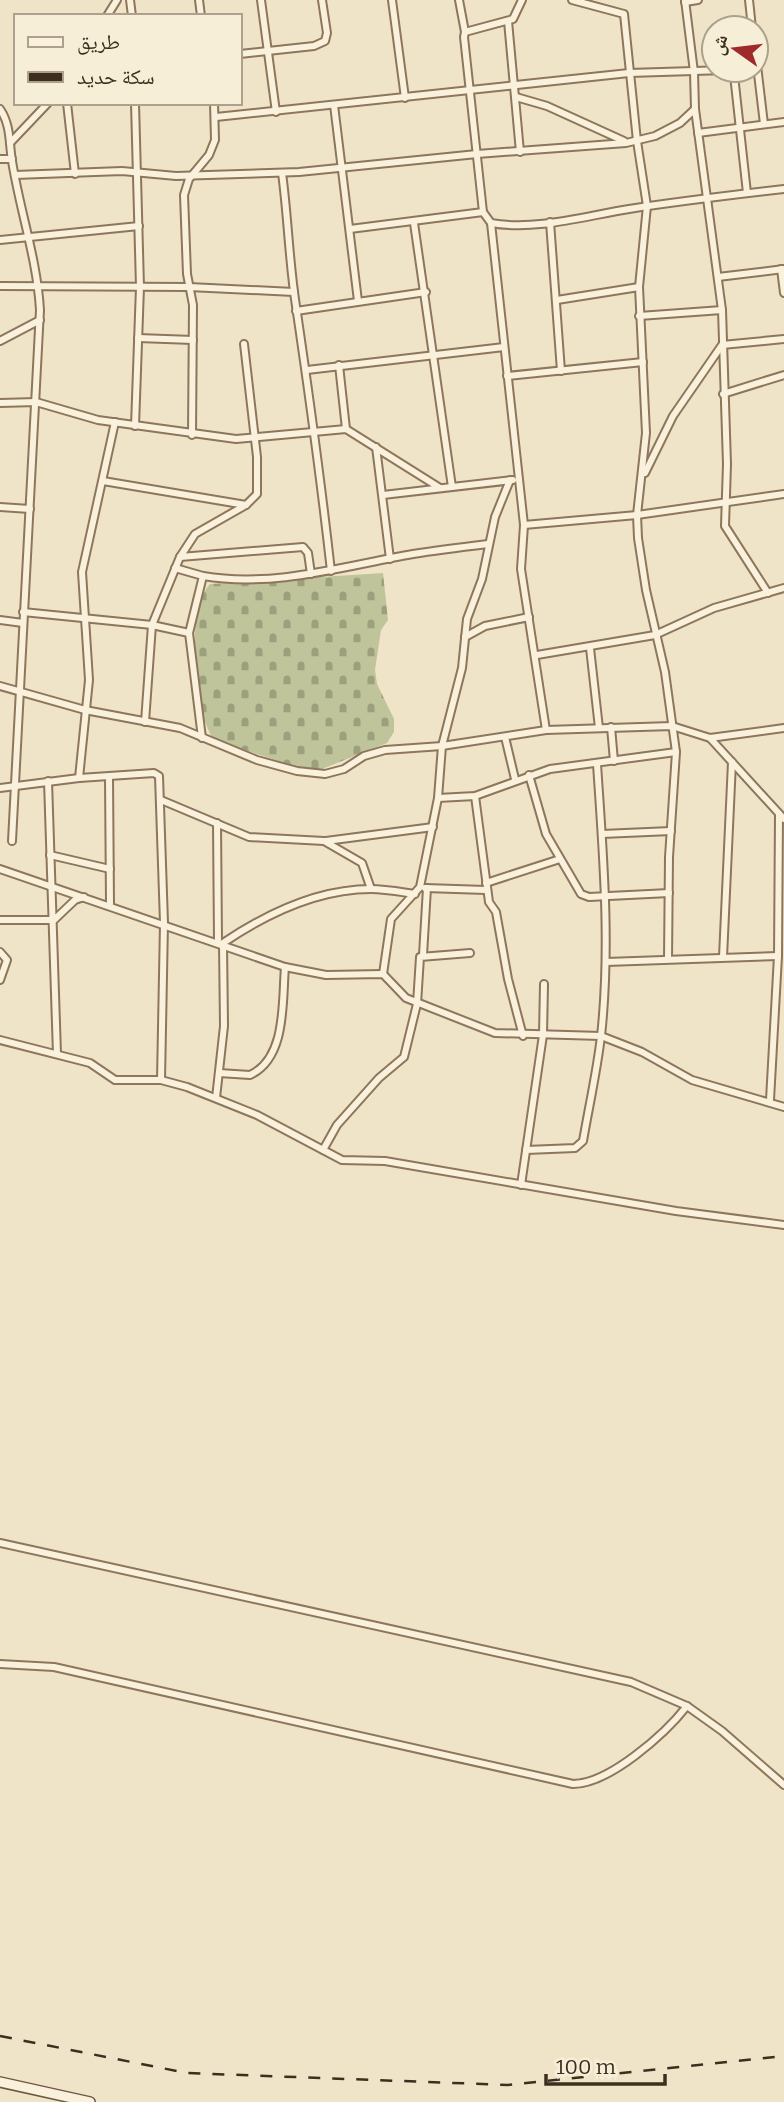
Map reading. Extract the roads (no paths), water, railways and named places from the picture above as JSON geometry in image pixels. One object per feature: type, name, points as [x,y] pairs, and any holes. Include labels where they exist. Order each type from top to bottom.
[{"type":"street","points":[[261,0],[276,112]]},
{"type":"street","points":[[242,54],[314,46],[325,41],[327,33],[323,0]]},
{"type":"street","points":[[392,0],[405,98]]},
{"type":"street","points":[[459,0],[465,32],[483,212],[491,223],[507,376],[514,480],[524,525],[521,569],[537,655],[546,730]]},
{"type":"street","points":[[465,32],[508,21],[521,6],[522,0]]},
{"type":"street","points":[[572,0],[624,14],[636,141],[647,206],[639,286],[644,476],[637,515],[646,590],[676,752],[668,959]]},
{"type":"street","points":[[698,0],[685,1],[694,72],[695,109],[722,310],[727,502],[725,526],[768,593]]},
{"type":"street","points":[[508,21],[520,152]]},
{"type":"street","points":[[216,117],[629,73],[726,70],[734,75],[747,193]]},
{"type":"street","points":[[759,84],[764,124]]},
{"type":"street","points":[[516,97],[547,106],[626,142]]},
{"type":"street","points":[[10,143],[46,105]]},
{"type":"street","points":[[66,105],[75,174]]},
{"type":"street","points":[[135,105],[140,287],[135,426]]},
{"type":"street","points":[[192,435],[193,305],[189,287],[184,195],[193,175],[209,155],[215,140],[214,105]]},
{"type":"street","points":[[334,105],[358,302]]},
{"type":"street","points":[[15,175],[282,173],[626,142],[636,141],[680,123],[695,109]]},
{"type":"street","points":[[0,111],[8,123],[15,175],[39,286],[40,320],[12,841]]},
{"type":"street","points":[[698,133],[784,122]]},
{"type":"street","points":[[0,159],[12,159]]},
{"type":"street","points":[[282,173],[296,310],[307,370],[312,432],[327,520],[331,571]]},
{"type":"street","points":[[491,223],[504,226],[550,222],[708,197],[784,190]]},
{"type":"street","points":[[350,229],[414,223],[483,212]]},
{"type":"street","points":[[550,222],[561,371]]},
{"type":"street","points":[[414,223],[435,354],[452,487]]},
{"type":"street","points":[[0,240],[139,226]]},
{"type":"street","points":[[719,276],[782,269],[784,293]]},
{"type":"street","points":[[0,286],[189,287],[294,292]]},
{"type":"street","points":[[557,300],[639,286]]},
{"type":"street","points":[[296,310],[426,292]]},
{"type":"street","points":[[639,316],[722,310]]},
{"type":"street","points":[[0,341],[40,320]]},
{"type":"street","points":[[138,338],[193,340]]},
{"type":"street","points":[[644,476],[673,416],[722,345],[784,339]]},
{"type":"street","points":[[145,722],[152,625],[180,556],[195,534],[246,505],[257,494],[244,344]]},
{"type":"street","points":[[307,370],[504,347]]},
{"type":"street","points":[[507,376],[643,362]]},
{"type":"street","points":[[339,365],[346,429]]},
{"type":"street","points":[[723,394],[784,375]]},
{"type":"street","points":[[0,402],[36,402],[73,414],[192,435],[254,439],[346,429],[440,488]]},
{"type":"street","points":[[79,778],[89,680],[82,572],[115,422]]},
{"type":"street","points":[[376,447],[390,559]]},
{"type":"street","points":[[383,495],[514,480]]},
{"type":"street","points":[[323,1150],[337,1125],[379,1078],[404,1057],[417,1004],[418,960],[422,956],[424,887],[438,798],[442,746],[462,668],[464,637],[488,544],[514,480]]},
{"type":"street","points":[[103,481],[246,505]]},
{"type":"street","points":[[524,525],[637,515],[784,494]]},
{"type":"street","points":[[0,507],[30,509]]},
{"type":"street","points":[[175,568],[228,580],[311,574],[488,544]]},
{"type":"street","points":[[180,556],[303,547],[308,553],[311,574]]},
{"type":"street","points":[[202,738],[190,633],[203,576]]},
{"type":"street","points":[[537,655],[655,635],[714,608],[784,588]]},
{"type":"street","points":[[23,612],[152,625],[190,633]]},
{"type":"street","points":[[464,637],[507,619],[529,617]]},
{"type":"street","points":[[0,620],[23,623]]},
{"type":"street","points":[[590,648],[599,728]]},
{"type":"street","points":[[0,686],[85,710],[180,727],[257,760],[297,771],[325,774],[344,769],[364,756],[385,750],[442,746],[546,730],[672,726],[710,738],[784,728]]},
{"type":"street","points":[[611,727],[614,761]]},
{"type":"street","points":[[505,737],[515,779]]},
{"type":"street","points":[[710,738],[782,816],[770,1100]]},
{"type":"street","points":[[438,798],[475,796],[515,779],[550,769],[676,752]]},
{"type":"street","points":[[723,957],[732,762]]},
{"type":"street","points":[[526,1150],[581,1146],[601,1036],[606,962],[606,894],[597,764]]},
{"type":"street","points":[[0,788],[79,778],[154,773],[159,776],[164,923],[161,1080]]},
{"type":"street","points":[[529,775],[546,834],[581,894],[589,897],[606,894],[669,893]]},
{"type":"street","points":[[108,777],[110,904]]},
{"type":"street","points":[[48,781],[57,1054]]},
{"type":"street","points":[[475,796],[486,887],[489,902],[496,912],[508,979],[523,1036]]},
{"type":"street","points":[[161,800],[248,837],[324,841],[433,827]]},
{"type":"street","points":[[216,1098],[224,1026],[217,823]]},
{"type":"street","points":[[602,834],[671,831]]},
{"type":"street","points":[[324,841],[362,863],[371,889]]},
{"type":"street","points":[[50,855],[110,869]]},
{"type":"street","points":[[383,974],[391,919],[424,887],[486,887],[560,859]]},
{"type":"street","points":[[0,869],[221,942],[285,967],[326,975],[383,974],[406,998],[417,1004],[495,1033],[523,1036],[601,1036],[642,1052],[692,1080],[770,1100],[784,1107]]},
{"type":"street","points":[[221,942],[265,917],[328,893],[371,889],[415,894]]},
{"type":"street","points":[[0,920],[54,920],[75,900],[86,897]]},
{"type":"street","points":[[0,952],[7,960],[0,980]]},
{"type":"street","points":[[422,956],[470,953]]},
{"type":"street","points":[[606,962],[778,956]]},
{"type":"street","points":[[219,1073],[250,1075],[268,1061],[280,1030],[285,967]]},
{"type":"street","points":[[520,1185],[543,1035],[544,984]]},
{"type":"street","points":[[0,1040],[90,1063],[115,1080],[161,1080],[216,1098],[257,1115],[342,1160],[386,1161],[676,1212],[784,1225]]},
{"type":"street","points":[[0,1543],[631,1682],[687,1706],[722,1731],[784,1785]]},
{"type":"street","points":[[0,1664],[54,1667],[573,1784],[585,1784],[629,1759],[663,1732],[687,1706]]},
{"type":"street","points":[[0,2082],[90,2102]]},
{"type":"railway","points":[[0,2036],[187,2073],[508,2085],[784,2056]]}]
